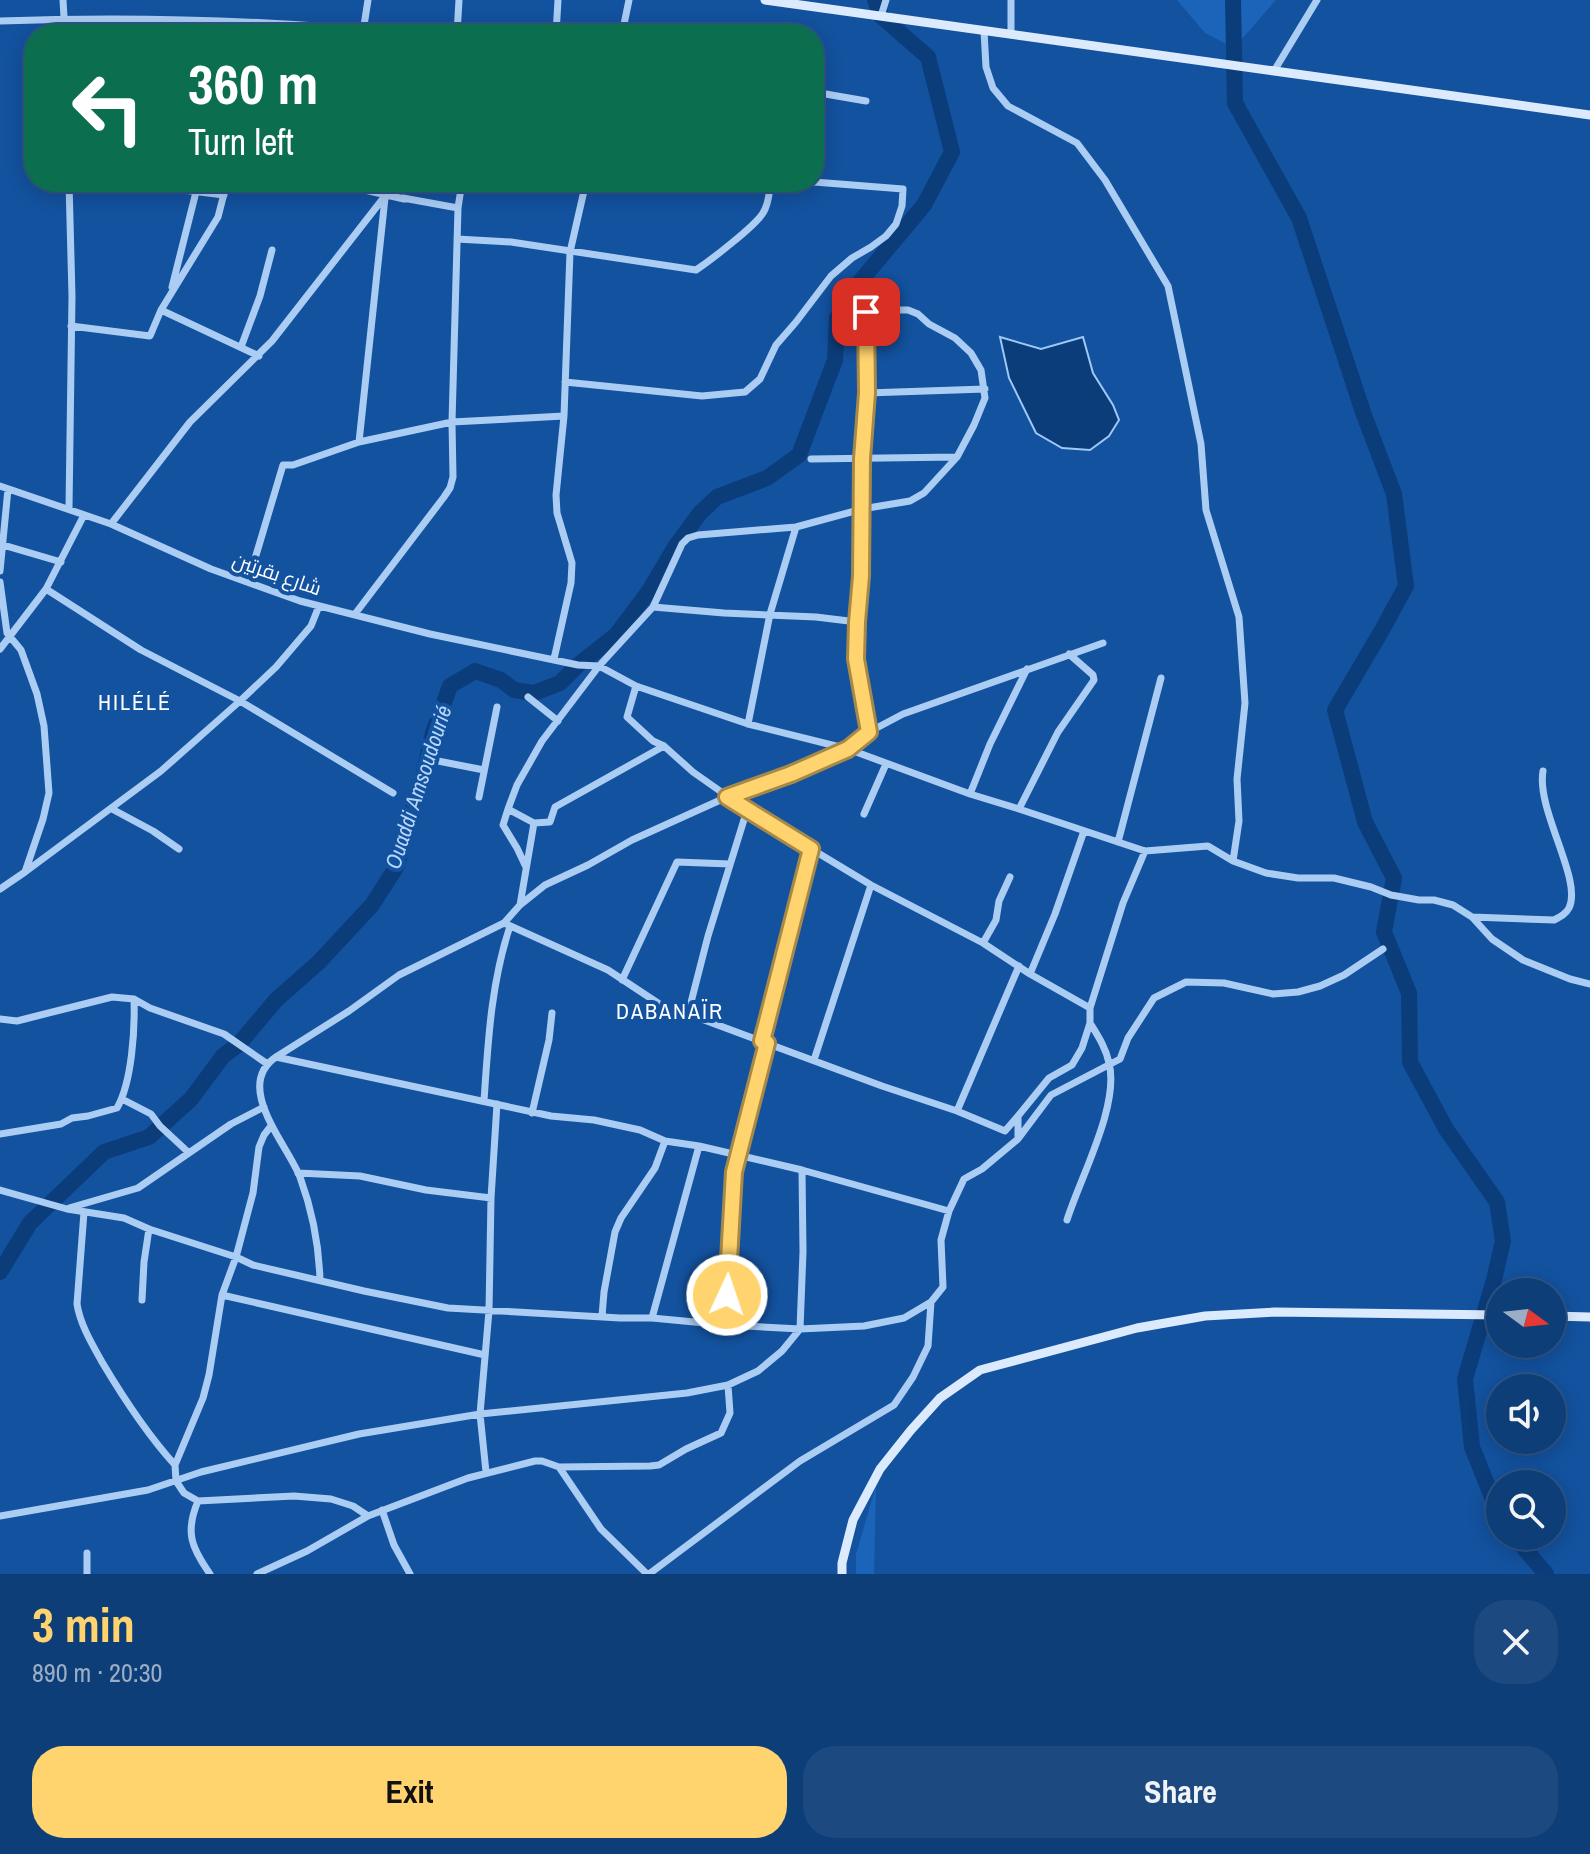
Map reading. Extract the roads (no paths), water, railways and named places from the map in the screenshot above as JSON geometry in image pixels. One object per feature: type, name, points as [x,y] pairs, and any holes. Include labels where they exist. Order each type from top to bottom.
[{"type":"street","points":[[63,0],[64,24]]},
{"type":"street","points":[[364,24],[368,0]]},
{"type":"street","points":[[458,24],[459,0]]},
{"type":"street","points":[[557,24],[558,0]]},
{"type":"street","points":[[624,24],[629,0]]},
{"type":"street","points":[[765,0],[1590,115]]},
{"type":"street","points":[[881,16],[886,0]]},
{"type":"street","points":[[1011,0],[1011,34]]},
{"type":"street","points":[[1274,71],[1317,0]]},
{"type":"street","points":[[0,21],[191,19],[253,24]]},
{"type":"street","points":[[984,31],[986,67],[993,88],[1008,106],[1077,143],[1105,180],[1168,286],[1201,444],[1206,510],[1239,617],[1245,703],[1237,779],[1239,821],[1233,861]]},
{"type":"street","points":[[824,94],[866,101]]},
{"type":"street","points":[[565,382],[702,396],[745,392],[752,388],[760,379],[776,345],[831,276],[886,236],[896,224],[903,189],[824,183]]},
{"type":"street","points":[[69,192],[72,296],[69,508]]},
{"type":"street","points":[[170,295],[196,192],[224,195]]},
{"type":"street","points":[[71,326],[150,336],[161,310],[218,217],[225,192]]},
{"type":"street","points":[[374,192],[404,199]]},
{"type":"street","points":[[355,614],[450,488],[453,477],[452,422],[460,192]]},
{"type":"street","points":[[554,659],[571,583],[572,563],[557,513],[556,495],[564,416],[570,252],[584,192]]},
{"type":"street","points":[[457,239],[511,242],[696,270],[762,215],[769,192]]},
{"type":"street","points":[[385,196],[458,208]]},
{"type":"street","points":[[111,524],[190,422],[259,356],[292,317],[385,196]]},
{"type":"street","points":[[359,442],[385,196]]},
{"type":"street","points":[[241,347],[260,296],[272,250]]},
{"type":"street","points":[[161,310],[259,356]]},
{"type":"street","points":[[526,867],[503,825],[530,760],[599,666],[653,607],[682,544],[688,538],[796,527],[862,509],[910,501],[924,493],[957,457],[983,405],[985,389],[981,370],[971,353],[955,338],[908,310],[866,312],[867,393],[862,459],[862,509],[861,576],[856,659],[869,732]]},
{"type":"street","points":[[867,393],[985,389]]},
{"type":"street","points":[[248,582],[283,465],[293,465],[359,442],[452,422],[564,416]]},
{"type":"street","points":[[811,459],[957,457]]},
{"type":"street","points":[[0,571],[4,487]]},
{"type":"street","name":"شارع بقرتين","points":[[4,487],[111,524],[211,569],[300,601],[430,634],[578,665],[599,666]]},
{"type":"street","points":[[0,649],[46,589],[84,515]]},
{"type":"street","points":[[748,724],[770,614],[796,527]]},
{"type":"street","points":[[1,544],[61,562]]},
{"type":"street","points":[[0,582],[7,633],[21,650],[37,694],[48,764],[49,793],[25,872]]},
{"type":"street","points":[[46,589],[141,650],[240,701],[393,793]]},
{"type":"street","points":[[0,889],[161,771],[240,701],[276,667],[311,626],[319,606]]},
{"type":"street","points":[[653,607],[857,622]]},
{"type":"street","points":[[484,1101],[489,1027],[507,925],[520,905],[545,885],[632,840],[727,797],[848,749],[869,732],[903,714],[1103,643]]},
{"type":"street","points":[[1019,809],[1058,732],[1094,680],[1093,675],[1069,654]]},
{"type":"street","points":[[599,666],[636,686],[748,724],[848,749],[970,794],[1145,851],[1208,846],[1233,861],[1266,873],[1298,878],[1334,878],[1391,895],[1453,905],[1472,917],[1492,939],[1523,960],[1590,984]]},
{"type":"street","points":[[970,794],[990,744],[1027,669]]},
{"type":"street","points":[[1118,842],[1161,678]]},
{"type":"street","points":[[636,686],[627,717],[653,741],[664,746],[727,797],[871,885],[983,943],[1090,1008]]},
{"type":"street","points":[[528,697],[558,721]]},
{"type":"street","points":[[479,797],[497,707]]},
{"type":"street","points":[[508,809],[534,823],[550,822],[555,807],[664,746]]},
{"type":"street","points":[[438,761],[484,770]]},
{"type":"street","points":[[864,814],[886,764]]},
{"type":"street","points":[[1472,917],[1554,920],[1571,906],[1572,893],[1563,854],[1549,818],[1543,771]]},
{"type":"street","points":[[112,809],[179,849]]},
{"type":"street","points":[[688,1014],[708,936],[747,810]]},
{"type":"street","points":[[520,905],[534,823]]},
{"type":"street","points":[[1030,974],[1084,831]]},
{"type":"street","points":[[726,1325],[734,1172],[811,849]]},
{"type":"street","points":[[320,1280],[320,1259],[309,1205],[298,1173],[271,1126],[258,1079],[266,1063],[349,1011],[399,975],[507,925],[608,970],[670,1011],[688,1014],[1005,1131],[1049,1078],[1072,1065],[1082,1048],[1090,1023],[1090,1008],[1123,903],[1145,851]]},
{"type":"street","points":[[622,980],[677,862],[730,864]]},
{"type":"street","points":[[983,943],[996,920],[999,901],[1010,877]]},
{"type":"street","points":[[814,1060],[871,885]]},
{"type":"street","points":[[0,1190],[67,1209],[124,1218],[253,1265],[448,1308],[800,1329],[864,1326],[904,1318],[931,1302],[943,1287],[941,1240],[949,1211],[964,1179],[982,1169],[1018,1139],[1051,1095],[1120,1059],[1128,1038],[1154,998],[1186,982],[1224,983],[1273,994],[1298,992],[1344,975],[1383,949]]},
{"type":"street","points":[[957,1111],[1019,966]]},
{"type":"street","points":[[0,1019],[17,1021],[112,997],[134,999],[150,1008],[224,1034],[266,1063]]},
{"type":"street","points":[[0,1134],[61,1124],[72,1118],[117,1108],[129,1068],[135,1023],[134,999]]},
{"type":"street","points":[[532,1113],[552,1013]]},
{"type":"street","points":[[1067,1220],[1103,1123],[1111,1082],[1110,1064],[1102,1042],[1090,1023]]},
{"type":"street","points":[[276,1057],[532,1113],[594,1120],[640,1130],[665,1141],[738,1154],[949,1211]]},
{"type":"street","points":[[122,1099],[151,1114],[188,1152]]},
{"type":"street","points":[[486,1472],[480,1414],[489,1311],[497,1104]]},
{"type":"street","points":[[67,1209],[138,1188],[231,1124],[264,1107]]},
{"type":"street","points":[[1018,1116],[1018,1139]]},
{"type":"street","points":[[271,1126],[259,1147],[253,1193],[222,1295],[209,1375],[203,1398],[175,1465],[176,1481],[184,1493],[198,1501],[294,1496],[331,1499],[353,1506],[368,1516]]},
{"type":"street","points":[[602,1316],[615,1232],[655,1168],[665,1141]]},
{"type":"street","points":[[652,1318],[699,1146]]},
{"type":"street","points":[[0,1516],[148,1490],[201,1472],[359,1434],[480,1414],[687,1393],[728,1385],[758,1371],[782,1351],[800,1329],[802,1170]]},
{"type":"street","points":[[298,1173],[360,1176],[426,1190],[491,1198]]},
{"type":"street","points":[[84,1212],[78,1314],[125,1401],[175,1465]]},
{"type":"street","points":[[142,1300],[149,1229]]},
{"type":"street","points":[[222,1295],[485,1355]]},
{"type":"street","points":[[559,1467],[601,1529],[648,1574],[800,1461],[894,1405],[913,1377],[928,1346],[931,1302]]},
{"type":"street","points":[[842,1574],[853,1520],[880,1469],[940,1398],[980,1370],[1137,1328],[1205,1316],[1275,1312],[1486,1315]]},
{"type":"street","points":[[1566,1316],[1590,1317]]},
{"type":"street","points":[[257,1574],[307,1551],[368,1516],[486,1472],[535,1461],[559,1467],[659,1465],[721,1433],[730,1413],[728,1385]]},
{"type":"street","points":[[198,1501],[190,1523],[190,1536],[210,1574]]},
{"type":"street","points":[[382,1510],[394,1545],[410,1574]]},
{"type":"street","points":[[87,1553],[87,1574]]},
{"type":"waterway","name":"Ouaddi Amsoudourié","points":[[0,1272],[30,1223],[104,1152],[149,1137],[191,1099],[223,1056],[239,1044],[276,1000],[319,962],[372,905],[397,866],[433,733],[450,686],[475,671],[501,680],[514,690],[534,693],[560,683],[616,635],[700,513],[717,497],[767,478],[799,455],[835,360],[837,318],[858,284],[924,205],[952,152],[928,57],[881,16],[875,0]]},
{"type":"waterway","points":[[1233,0],[1235,103],[1299,218],[1364,415],[1394,494],[1406,586],[1335,710],[1365,822],[1394,878],[1384,932],[1409,993],[1410,1062],[1446,1129],[1497,1202],[1503,1241],[1465,1379],[1472,1447],[1486,1482]]},
{"type":"waterway","points":[[1526,1550],[1546,1574]]},
{"type":"district","name":"HILÉLÉ","points":[[135,702]]},
{"type":"district","name":"DABANAÏR","points":[[670,1011]]}]
